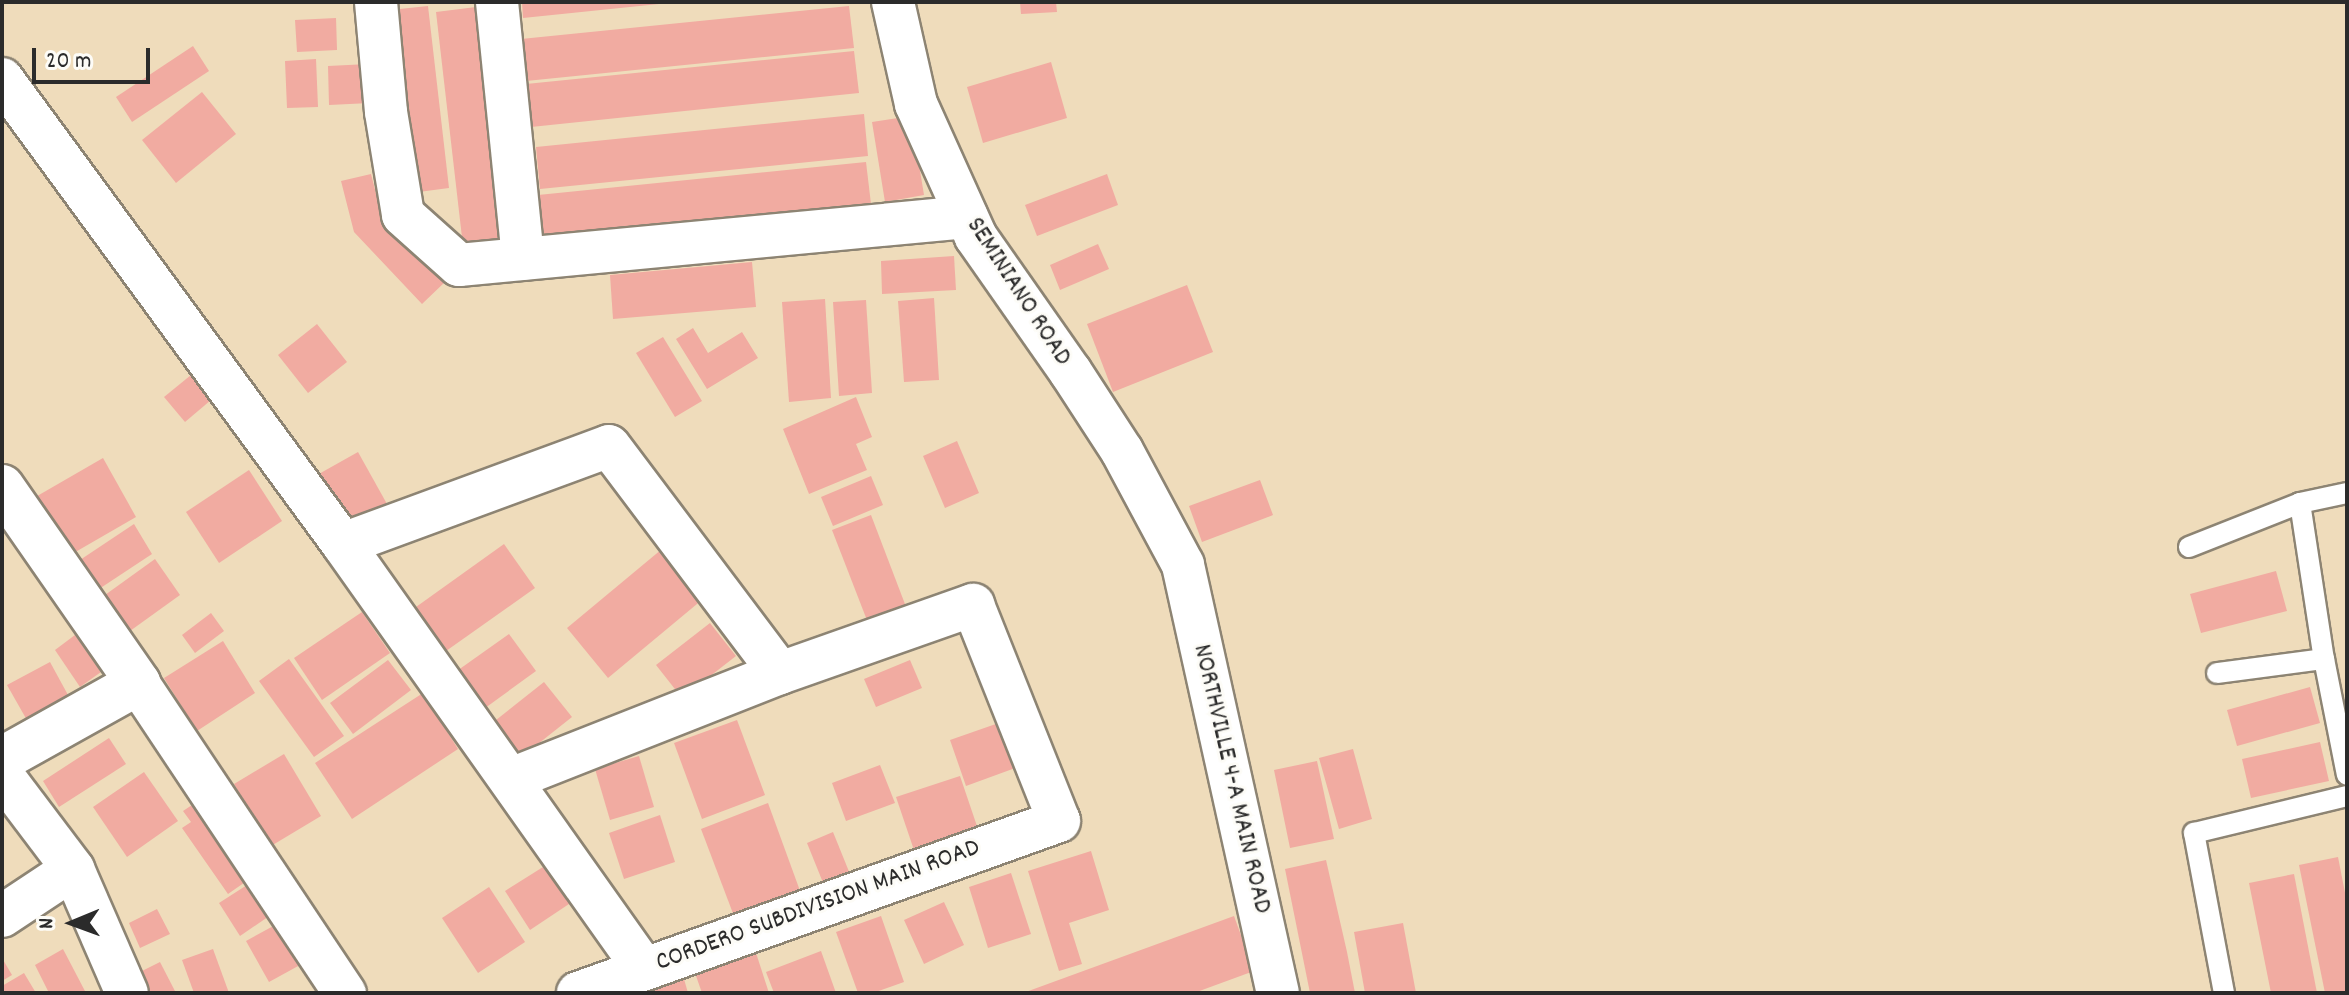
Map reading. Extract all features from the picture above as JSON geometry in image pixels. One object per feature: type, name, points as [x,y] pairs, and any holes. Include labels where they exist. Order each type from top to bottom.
[{"type":"street","points":[[376,2],[386,112],[403,215],[459,265],[967,217]]},
{"type":"street","points":[[497,2],[523,259]]},
{"type":"street","name":"SEMINIANO ROAD","points":[[893,2],[916,104],[976,237],[1122,451],[1183,565]]},
{"type":"street","points":[[2,79],[343,544],[644,969]]},
{"type":"street","points":[[343,544],[609,446],[780,673],[511,779]]},
{"type":"street","points":[[2,487],[138,683],[345,993]]},
{"type":"street","name":"NORTHVILLE 4-A MAIN ROAD","points":[[1183,565],[1266,989]]},
{"type":"street","name":"CORDERO SUBDIVISION MAIN ROAD","points":[[578,993],[1059,821],[973,605],[780,673]]},
{"type":"street","points":[[2,759],[138,683]]},
{"type":"street","points":[[2,775],[73,869],[114,988]]},
{"type":"street","points":[[2,916],[73,869]]},
{"type":"lane","points":[[2189,547],[2300,503],[2347,493]]},
{"type":"lane","points":[[2300,503],[2324,659],[2347,775]]},
{"type":"lane","points":[[2217,673],[2324,659]]},
{"type":"lane","points":[[2224,993],[2194,833],[2347,796]]},
{"type":"building","points":[[522,2],[658,2],[659,4],[523,18]]},
{"type":"building","points":[[1020,2],[1056,2],[1057,12],[1021,14]]},
{"type":"building","points":[[428,6],[449,188],[411,193],[390,10]]},
{"type":"building","points":[[849,6],[854,48],[526,81],[521,39]]},
{"type":"building","points":[[476,7],[502,242],[463,246],[436,12]]},
{"type":"building","points":[[336,18],[337,50],[297,52],[295,20]]},
{"type":"building","points":[[193,46],[209,71],[132,122],[116,97]]},
{"type":"building","points":[[854,51],[859,93],[531,127],[526,84]]},
{"type":"building","points":[[316,59],[318,107],[287,108],[285,61]]},
{"type":"building","points":[[1051,62],[1067,118],[983,143],[967,87]]},
{"type":"building","points":[[368,64],[370,103],[329,105],[328,66]]},
{"type":"building","points":[[202,92],[236,134],[176,183],[142,140]]},
{"type":"building","points":[[864,114],[868,156],[540,189],[536,147]]},
{"type":"building","points":[[911,116],[924,195],[885,202],[872,122]]},
{"type":"building","points":[[866,162],[871,204],[543,237],[538,195]]},
{"type":"building","points":[[371,174],[381,213],[446,281],[422,304],[354,232],[341,181]]},
{"type":"building","points":[[1107,174],[1118,205],[1037,236],[1025,205]]},
{"type":"building","points":[[1098,244],[1109,269],[1060,290],[1050,265]]},
{"type":"building","points":[[954,256],[956,290],[882,294],[881,261]]},
{"type":"building","points":[[752,262],[756,307],[613,319],[610,275]]},
{"type":"building","points":[[1187,285],[1213,352],[1113,392],[1087,324]]},
{"type":"building","points":[[934,298],[939,380],[904,382],[898,301]]},
{"type":"building","points":[[825,299],[831,398],[789,402],[782,302]]},
{"type":"building","points":[[866,300],[872,393],[839,396],[833,302]]},
{"type":"building","points":[[317,324],[347,362],[308,393],[278,355]]},
{"type":"building","points":[[693,328],[708,353],[742,332],[758,358],[707,389],[676,339]]},
{"type":"building","points":[[663,337],[702,401],[675,417],[636,353]]},
{"type":"building","points":[[191,375],[211,400],[185,422],[164,397]]},
{"type":"building","points":[[856,397],[872,437],[856,444],[867,470],[809,494],[783,429]]},
{"type":"building","points":[[957,441],[979,493],[945,508],[923,456]]},
{"type":"building","points":[[358,452],[387,504],[346,527],[317,475]]},
{"type":"building","points":[[103,458],[136,517],[65,558],[32,499]]},
{"type":"building","points":[[249,470],[282,521],[219,563],[186,512]]},
{"type":"building","points":[[871,476],[883,505],[833,526],[821,497]]},
{"type":"building","points":[[1260,480],[1273,515],[1202,542],[1189,506]]},
{"type":"building","points":[[871,515],[908,612],[870,628],[832,530]]},
{"type":"building","points":[[134,524],[152,554],[96,591],[77,562]]},
{"type":"building","points":[[504,544],[535,588],[439,656],[409,612]]},
{"type":"building","points":[[662,549],[703,599],[608,678],[567,628]]},
{"type":"building","points":[[155,559],[180,595],[130,631],[105,595]]},
{"type":"building","points":[[2276,571],[2287,611],[2201,633],[2190,594]]},
{"type":"building","points":[[362,612],[390,653],[322,700],[294,658]]},
{"type":"building","points":[[211,613],[224,631],[195,653],[182,635]]},
{"type":"building","points":[[710,623],[736,656],[682,698],[656,665]]},
{"type":"building","points":[[509,634],[536,671],[481,711],[454,673]]},
{"type":"building","points":[[75,635],[101,672],[80,687],[55,650]]},
{"type":"building","points":[[223,641],[255,693],[197,731],[164,678]]},
{"type":"building","points":[[289,659],[344,736],[314,757],[259,681]]},
{"type":"building","points":[[388,660],[411,690],[353,734],[330,703]]},
{"type":"building","points":[[910,660],[922,688],[876,707],[864,679]]},
{"type":"building","points":[[50,662],[74,706],[32,729],[7,685]]},
{"type":"building","points":[[544,682],[572,717],[519,759],[491,724]]},
{"type":"building","points":[[2310,687],[2320,723],[2237,746],[2227,710]]},
{"type":"building","points":[[423,693],[458,749],[352,819],[315,763]]},
{"type":"building","points":[[1013,718],[1029,763],[966,786],[950,740]]},
{"type":"building","points":[[737,720],[765,795],[702,819],[674,743]]},
{"type":"building","points":[[109,738],[126,764],[59,807],[43,781]]},
{"type":"building","points":[[2320,742],[2329,781],[2251,798],[2242,759]]},
{"type":"building","points":[[1353,749],[1372,819],[1339,829],[1319,758]]},
{"type":"building","points":[[284,754],[321,816],[271,846],[234,784]]},
{"type":"building","points":[[639,756],[654,807],[610,820],[595,769]]},
{"type":"building","points":[[1317,761],[1334,839],[1290,848],[1274,770]]},
{"type":"building","points":[[880,765],[895,803],[846,821],[832,783]]},
{"type":"building","points":[[144,772],[178,821],[127,857],[93,807]]},
{"type":"building","points":[[960,776],[980,835],[916,856],[896,797]]},
{"type":"building","points":[[204,797],[258,873],[228,894],[182,828],[191,822],[183,811]]},
{"type":"building","points":[[768,803],[803,899],[737,924],[701,829]]},
{"type":"building","points":[[660,815],[675,862],[624,879],[609,833]]},
{"type":"building","points":[[833,832],[852,879],[826,890],[807,843]]},
{"type":"building","points":[[1091,851],[1109,910],[1069,923],[1082,964],[1059,971],[1028,871]]},
{"type":"building","points":[[2338,857],[2347,903],[2347,993],[2325,993],[2299,865]]},
{"type":"building","points":[[1326,860],[1355,993],[1310,993],[1285,869]]},
{"type":"building","points":[[551,862],[575,900],[530,930],[505,891]]},
{"type":"building","points":[[1011,873],[1031,934],[988,948],[969,887]]},
{"type":"building","points":[[2294,874],[2317,993],[2271,993],[2249,883]]},
{"type":"building","points":[[258,878],[278,910],[240,936],[219,903]]},
{"type":"building","points":[[489,887],[525,942],[478,973],[442,918]]},
{"type":"building","points":[[944,902],[964,945],[924,964],[904,920]]},
{"type":"building","points":[[157,909],[170,934],[140,948],[129,923]]},
{"type":"building","points":[[881,916],[904,982],[873,993],[858,993],[836,932]]},
{"type":"building","points":[[1234,916],[1254,971],[1194,993],[1023,993]]},
{"type":"building","points":[[1403,923],[1416,993],[1365,993],[1354,932]]},
{"type":"building","points":[[277,924],[300,965],[269,982],[246,941]]},
{"type":"building","points":[[63,949],[86,993],[49,993],[35,965]]},
{"type":"building","points":[[213,949],[229,993],[194,993],[182,960]]},
{"type":"building","points":[[821,951],[836,993],[774,993],[766,972]]},
{"type":"building","points":[[756,953],[769,993],[702,993],[695,973]]},
{"type":"building","points":[[2,958],[12,975],[2,981]]},
{"type":"building","points":[[160,962],[176,993],[143,993],[134,975]]},
{"type":"building","points":[[24,973],[36,993],[2,993],[2,986]]},
{"type":"building","points":[[684,979],[688,993],[641,993],[641,992]]}]
